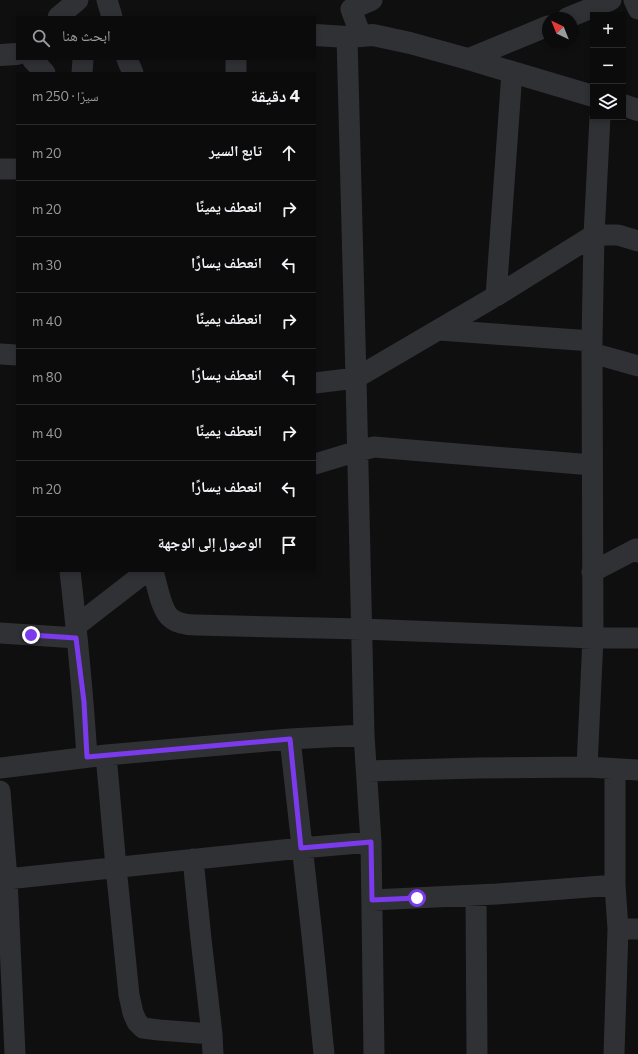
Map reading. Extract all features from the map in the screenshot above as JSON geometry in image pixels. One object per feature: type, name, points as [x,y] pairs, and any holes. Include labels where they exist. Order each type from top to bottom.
[{"type":"street","points":[[59,16],[78,0]]},
{"type":"street","points":[[106,0],[112,16]]},
{"type":"street","points":[[372,0],[349,4],[354,37],[356,378],[364,735],[371,842],[374,1054]]},
{"type":"street","points":[[578,14],[611,0]]},
{"type":"street","points":[[634,0],[638,9]]},
{"type":"street","points":[[468,59],[542,28]]},
{"type":"street","points":[[316,35],[354,37],[374,35],[468,59],[590,95]]},
{"type":"street","points":[[24,60],[43,72]]},
{"type":"street","points":[[82,72],[83,60]]},
{"type":"street","points":[[127,60],[132,72]]},
{"type":"street","points":[[236,60],[236,72]]},
{"type":"street","points":[[496,296],[512,72]]},
{"type":"street","points":[[626,106],[638,110]]},
{"type":"street","points":[[587,767],[593,638],[592,347],[594,235],[600,120]]},
{"type":"street","points":[[0,169],[16,169]]},
{"type":"street","points":[[316,383],[356,378],[496,296],[594,235],[618,235],[638,241]]},
{"type":"street","points":[[439,330],[592,347],[638,366]]},
{"type":"street","points":[[0,354],[16,355]]},
{"type":"street","points":[[316,464],[374,447],[592,465]]},
{"type":"street","points":[[592,572],[637,549]]},
{"type":"street","points":[[70,572],[84,702],[96,756],[116,868],[129,995],[133,1013],[137,1022],[143,1028],[159,1030],[212,1044],[193,859]]},
{"type":"street","points":[[0,633],[76,632],[146,572]]},
{"type":"street","points":[[153,572],[166,612],[172,619],[182,624],[593,638],[638,638]]},
{"type":"street","points":[[0,768],[96,756],[290,739],[364,735]]},
{"type":"street","points":[[290,739],[324,1054]]},
{"type":"street","points":[[367,771],[587,767],[638,770]]},
{"type":"street","points":[[614,1054],[628,929],[615,885],[615,769]]},
{"type":"street","points":[[0,791],[7,879],[15,1054]]},
{"type":"street","points":[[7,879],[371,842]]},
{"type":"street","points":[[372,900],[476,895],[615,885]]},
{"type":"street","points":[[476,895],[477,1054]]},
{"type":"route","points":[[31,635],[76,638],[84,702],[87,757],[290,739],[301,848],[371,842],[372,900],[417,898]]}]
